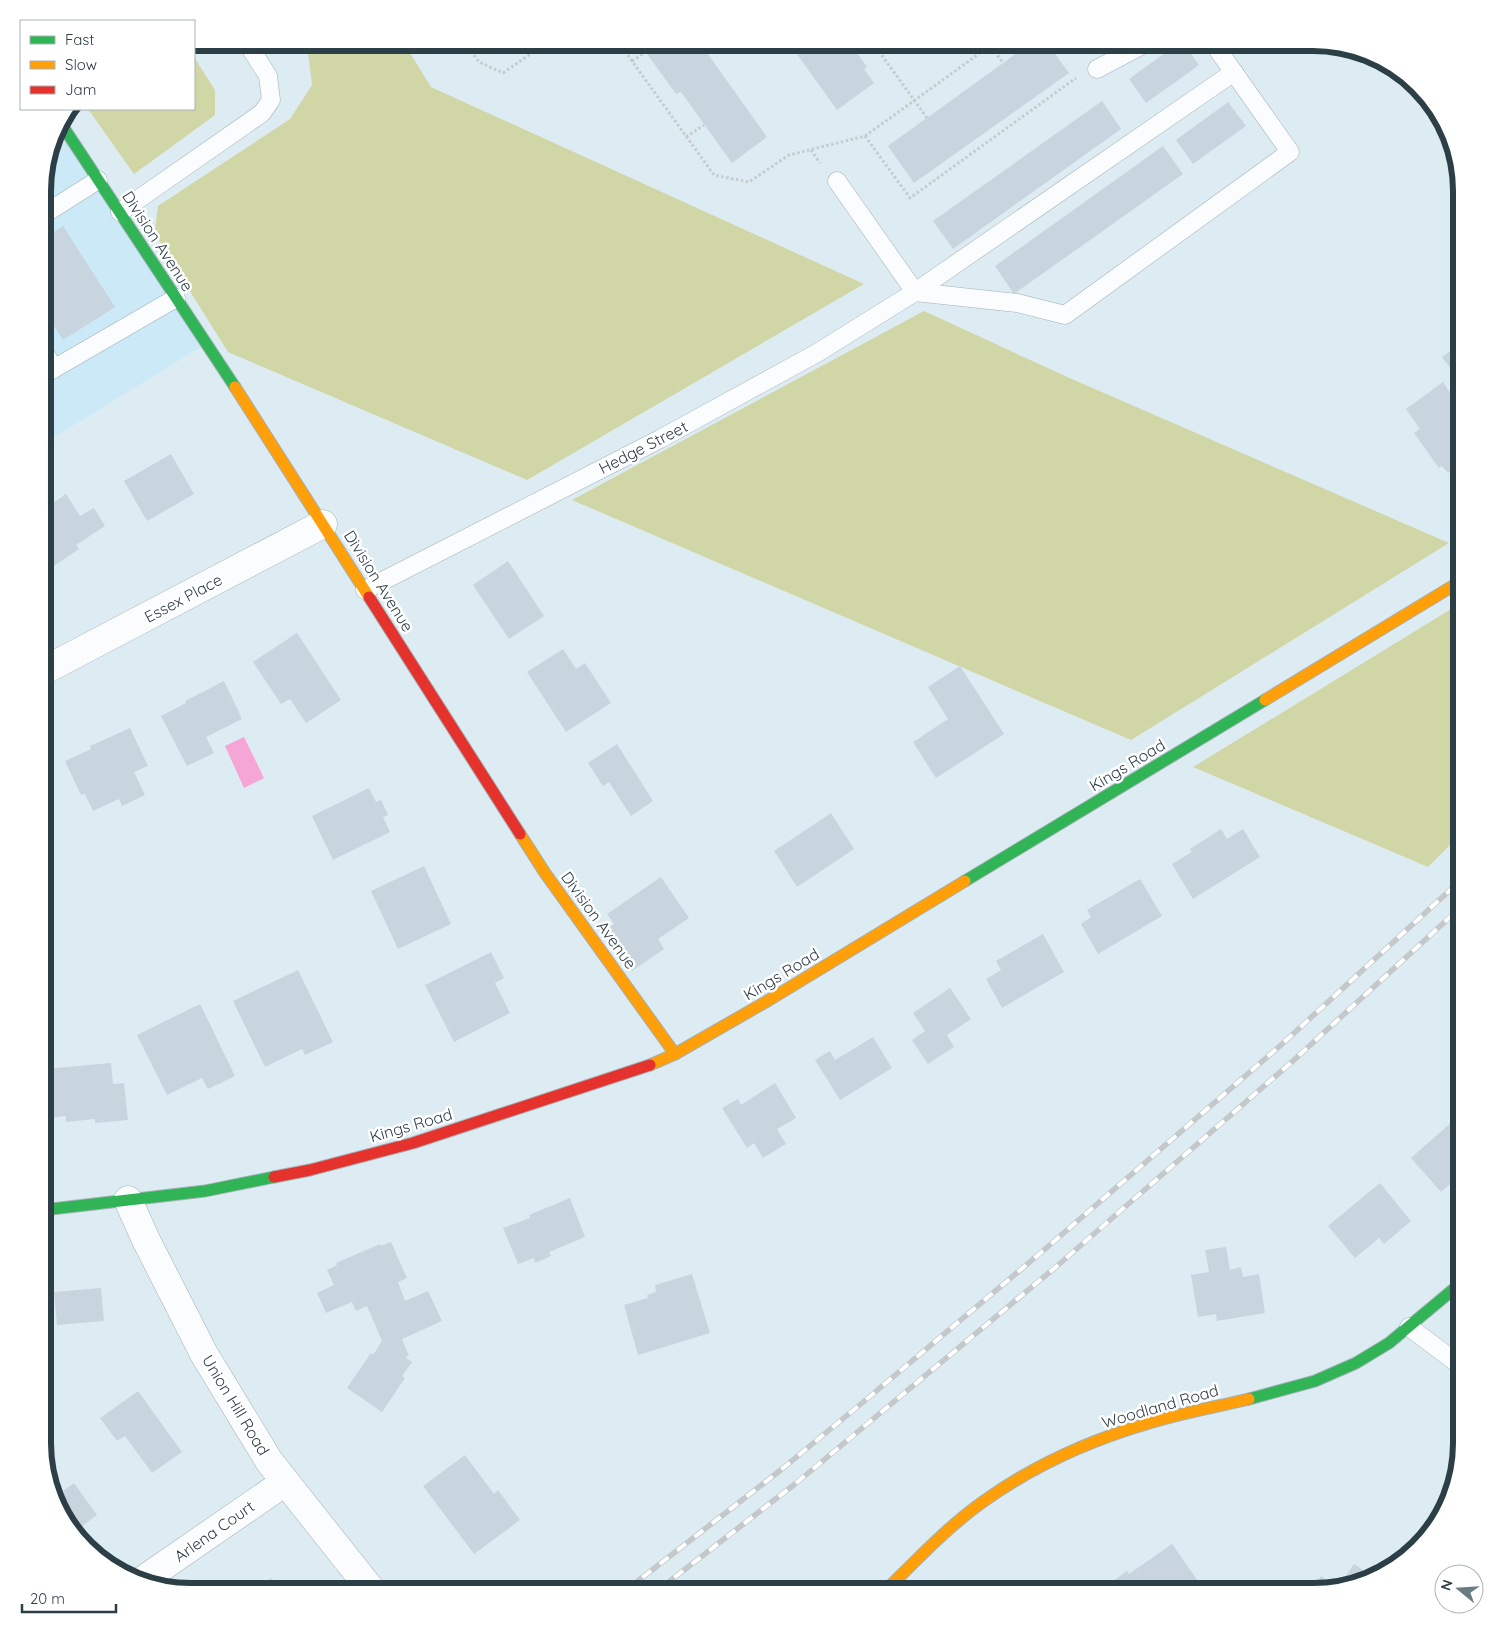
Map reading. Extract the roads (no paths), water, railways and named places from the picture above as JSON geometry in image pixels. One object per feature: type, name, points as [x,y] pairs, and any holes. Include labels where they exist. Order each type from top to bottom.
[{"type":"street","name":"Division Avenue","points":[[65,130],[323,524],[545,873],[675,1054]]},
{"type":"street","name":"Essex Place","points":[[52,666],[323,524]]},
{"type":"street","name":"Kings Road","points":[[51,1209],[205,1191],[310,1170],[413,1143],[637,1070],[675,1054],[769,1000],[1453,587]]},
{"type":"street","name":"Union Hill Road","points":[[128,1200],[146,1240],[204,1354],[269,1461],[365,1583]]},
{"type":"street","name":"Woodland Road","points":[[893,1583],[951,1526],[984,1501],[1031,1472],[1090,1443],[1149,1423],[1286,1390],[1314,1381],[1356,1363],[1390,1344],[1453,1290]]},
{"type":"street","name":"Arlena Court","points":[[149,1576],[285,1482]]},
{"type":"lane","points":[[120,212],[262,113],[271,100],[268,76],[253,52]]},
{"type":"lane","points":[[1097,69],[1129,52]]},
{"type":"lane","points":[[837,181],[915,292],[1017,303],[1065,315],[1290,152],[1220,52]]},
{"type":"lane","name":"Hedge Street","points":[[365,590],[660,439],[817,353],[915,292],[1234,72]]},
{"type":"lane","points":[[52,209],[98,180]]},
{"type":"lane","points":[[52,370],[176,298]]},
{"type":"lane","points":[[1409,1327],[1453,1359]]},
{"type":"railway","points":[[635,1583],[782,1469],[1044,1250],[1281,1045],[1453,887]]},
{"type":"railway","points":[[667,1583],[795,1484],[1057,1266],[1294,1060],[1453,914]]}]
